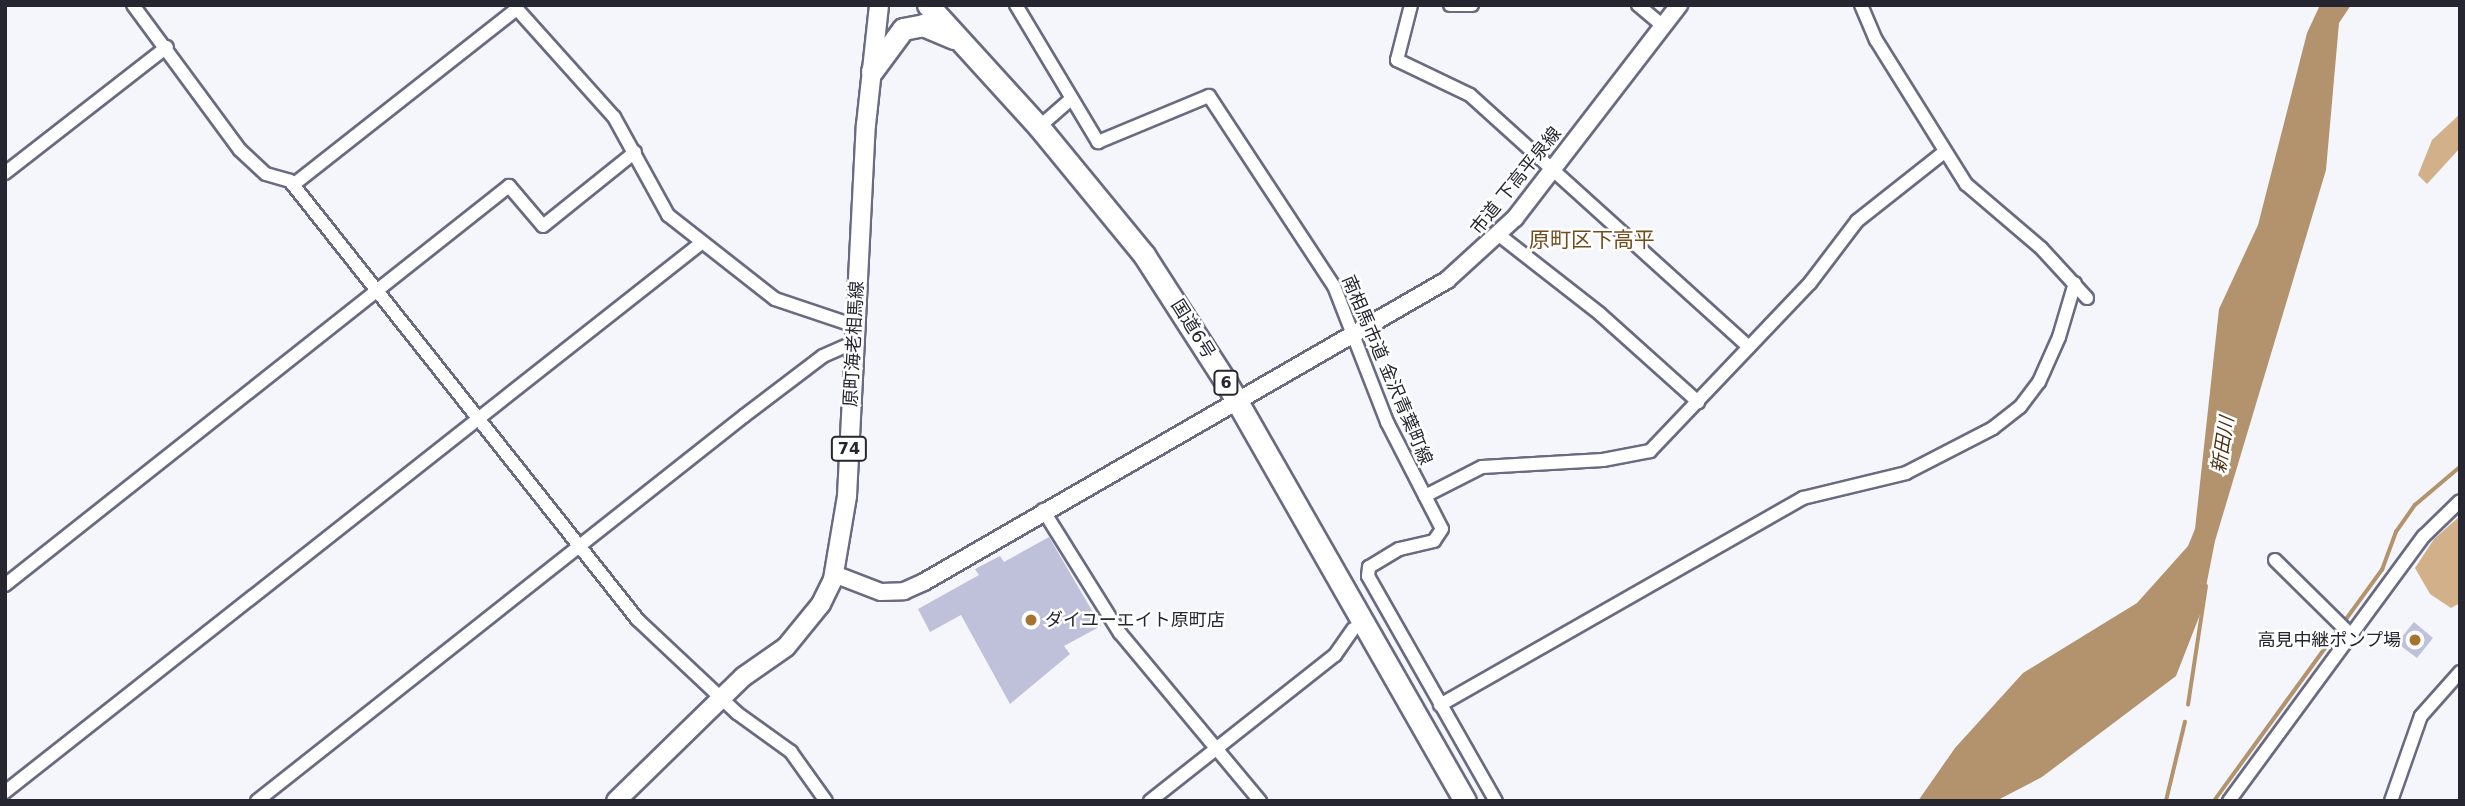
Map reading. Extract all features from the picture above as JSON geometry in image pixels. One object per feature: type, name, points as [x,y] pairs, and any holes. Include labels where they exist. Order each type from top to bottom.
[{"type":"highway","name":"国道6号","points":[[928,5],[1039,127],[1144,255],[1236,402],[1465,801]]},
{"type":"highway","points":[[872,71],[894,36],[913,26],[932,27],[966,47]]},
{"type":"main road","name":"原町海老相馬線","points":[[616,801],[721,697],[801,632],[834,575],[847,496],[872,71],[879,5]]},
{"type":"street","points":[[133,5],[167,47],[240,150],[267,174],[293,186],[638,620],[721,697],[807,768],[826,801]]},
{"type":"street","name":"南相馬市道 金沢青葉町線","points":[[1016,5],[1070,100],[1101,142],[1209,96],[1334,286],[1355,332],[1387,422],[1425,496],[1441,535],[1399,549],[1369,568],[1380,610],[1496,801]]},
{"type":"street","points":[[1411,5],[1398,60],[1470,95],[1749,347]]},
{"type":"street","points":[[1450,5],[1472,5]]},
{"type":"street","points":[[1638,5],[1662,25]]},
{"type":"street","name":"市道 下高平泉線","points":[[834,575],[881,592],[904,591],[1447,280],[1499,236],[1679,5]]},
{"type":"street","points":[[1861,5],[1943,153],[1975,194],[2026,234],[2087,298]]},
{"type":"street","points":[[293,186],[517,9],[614,117],[668,215],[700,244],[775,299],[855,334]]},
{"type":"street","points":[[5,173],[167,47]]},
{"type":"street","points":[[1039,127],[1070,100]]},
{"type":"street","points":[[5,585],[509,186],[543,226],[635,152]]},
{"type":"street","points":[[1425,496],[1482,467],[1646,452],[1698,402],[1810,283],[1857,221],[1943,153]]},
{"type":"street","points":[[1499,236],[1600,314],[1698,402]]},
{"type":"street","points":[[5,792],[700,244]]},
{"type":"street","points":[[1440,705],[1803,498],[1906,473],[1993,428],[2020,407],[2039,382],[2075,283]]},
{"type":"street","points":[[257,801],[822,356],[855,334]]},
{"type":"street","points":[[2229,801],[2348,631],[2424,536],[2460,501]]},
{"type":"street","points":[[1043,510],[1121,633],[1260,801]]},
{"type":"street","points":[[2275,560],[2348,631]]},
{"type":"street","points":[[1150,801],[1344,647],[1353,629]]},
{"type":"street","points":[[2391,801],[2421,716],[2459,675]]},
{"type":"shaded area","points":[[2460,114],[2460,148],[2427,184],[2418,175],[2432,140]]},
{"type":"shaded area","points":[[2460,516],[2460,603],[2451,608],[2430,594],[2415,568],[2434,539]]},
{"type":"water","name":"新田川","points":[[2320,5],[2351,5],[2339,23],[2326,170],[2215,541],[2201,612],[2176,676],[2042,777],[1996,801],[1918,801],[1955,748],[2023,673],[2137,603],[2188,546],[2195,529],[2219,309],[2258,225],[2307,33]]},
{"type":"building","name":"ダイユーエイト原町店","points":[[1049,537],[1101,626],[1064,646],[1070,654],[1010,704],[961,615],[930,632],[918,609],[979,575],[975,569],[1000,556],[1004,562]]},
{"type":"building","name":"高見中継ポンプ場","points":[[2414,622],[2433,638],[2417,658],[2397,643]]},
{"type":"waterway","points":[[2214,801],[2382,570],[2396,532],[2415,505],[2460,467]]},
{"type":"waterway","points":[[2188,705],[2206,586]]},
{"type":"waterway","points":[[2166,801],[2185,722]]},
{"type":"place","name":"ダイユーエイト原町店","points":[[1031,620]]},
{"type":"place","name":"高見中継ポンプ場","points":[[2415,640]]},
{"type":"district","name":"原町区下高平","points":[[1592,240]]}]
